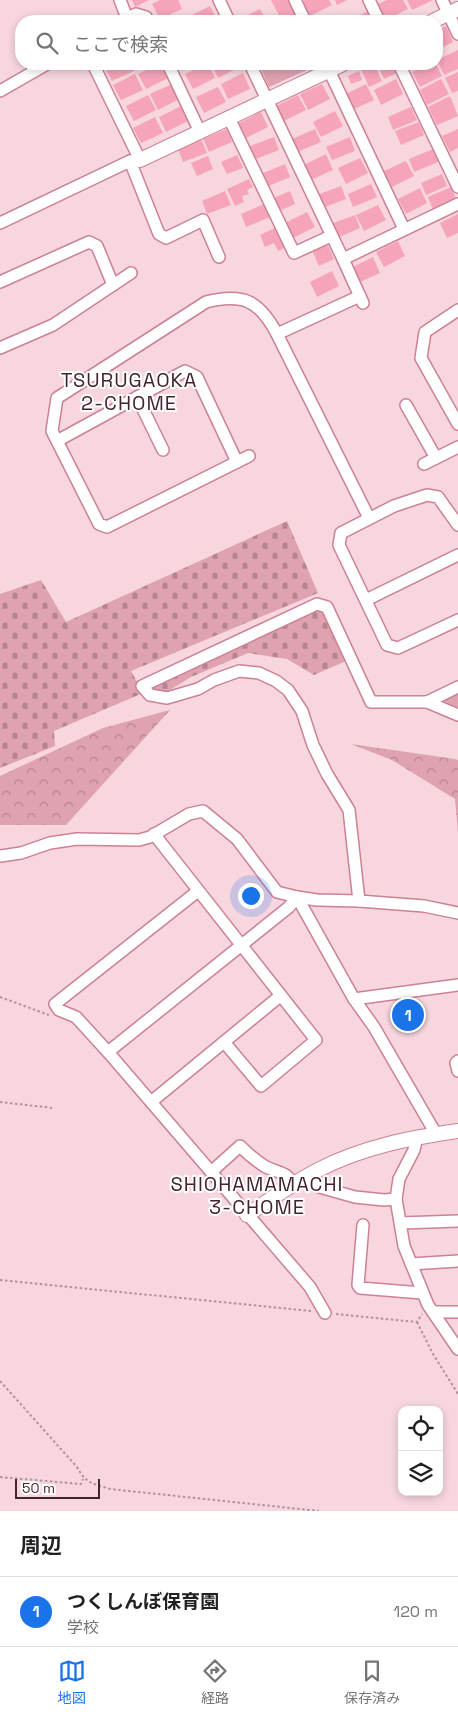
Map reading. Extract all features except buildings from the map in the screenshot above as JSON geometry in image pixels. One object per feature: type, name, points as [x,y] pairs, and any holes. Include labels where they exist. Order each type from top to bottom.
[{"type":"street","points":[[120,0],[123,15]]},
{"type":"street","points":[[219,0],[227,15]]},
{"type":"street","points":[[295,0],[302,15]]},
{"type":"street","points":[[368,0],[376,15]]},
{"type":"street","points":[[442,0],[453,12],[458,34]]},
{"type":"street","points":[[0,91],[37,70]]},
{"type":"street","points":[[96,70],[135,160],[159,234],[166,238],[203,220],[220,257]]},
{"type":"street","points":[[171,70],[200,132]]},
{"type":"street","points":[[253,70],[361,300],[278,334]]},
{"type":"street","points":[[0,223],[200,132],[267,100],[322,70]]},
{"type":"street","points":[[328,70],[404,229]]},
{"type":"street","points":[[402,70],[458,187]]},
{"type":"street","points":[[229,118],[294,253],[331,236]]},
{"type":"street","points":[[343,259],[458,204]]},
{"type":"street","points":[[0,282],[89,242],[97,246],[114,285]]},
{"type":"street","points":[[0,348],[53,325],[131,273]]},
{"type":"street","points":[[249,456],[107,527],[98,524],[52,431],[57,398],[206,302],[224,298],[242,299],[260,308],[270,320],[369,518]]},
{"type":"street","points":[[458,310],[425,332],[420,358],[458,424]]},
{"type":"street","points":[[57,441],[185,371],[197,377],[237,462]]},
{"type":"street","points":[[137,397],[163,450]]},
{"type":"street","points":[[406,405],[436,458]]},
{"type":"street","points":[[424,464],[458,447]]},
{"type":"street","points":[[458,525],[438,497],[427,495],[394,506],[341,533],[339,545],[387,645],[398,648],[458,620]]},
{"type":"street","points":[[366,600],[458,555]]},
{"type":"street","points":[[359,901],[348,810],[313,745],[302,711],[288,690],[276,681],[259,673],[239,671],[214,680],[198,689],[167,698],[150,695],[142,686],[317,604],[327,606],[371,702],[427,702],[458,715]]},
{"type":"street","points":[[427,702],[458,687]]},
{"type":"street","points":[[0,856],[21,853],[50,843],[77,839],[139,840],[154,834],[189,814],[203,811],[237,839],[277,892],[317,900],[424,906],[458,913]]},
{"type":"street","points":[[154,834],[316,1040],[261,1086],[224,1042]]},
{"type":"street","points":[[198,890],[55,1004],[59,1010],[76,1018],[108,1052],[310,1287],[325,1313]]},
{"type":"street","points":[[108,1052],[289,907],[297,897]]},
{"type":"street","points":[[297,897],[354,999],[374,1027],[436,1134]]},
{"type":"street","points":[[354,999],[458,985]]},
{"type":"street","points":[[151,1102],[280,996]]},
{"type":"street","points":[[458,1061],[456,1064],[458,1071]]},
{"type":"street","points":[[247,1215],[308,1175],[352,1155],[417,1137],[458,1131]]},
{"type":"street","points":[[417,1137],[414,1150],[399,1179],[396,1199],[404,1246],[422,1293],[458,1349]]},
{"type":"street","points":[[211,1172],[240,1146],[248,1155],[267,1167],[288,1176],[293,1184]]},
{"type":"street","points":[[308,1175],[316,1186],[355,1197],[384,1200],[396,1199]]},
{"type":"street","points":[[401,1223],[458,1221]]},
{"type":"street","points":[[364,1225],[358,1284],[360,1288],[422,1293]]},
{"type":"street","points":[[411,1264],[458,1261]]},
{"type":"street","points":[[431,1309],[458,1312]]},
{"type":"path","points":[[0,1102],[53,1108]]},
{"type":"path","points":[[0,1280],[417,1322],[431,1309]]},
{"type":"path","points":[[417,1322],[433,1354],[458,1394]]},
{"type":"path","points":[[0,1381],[77,1467],[83,1478],[110,1489],[319,1511]]},
{"type":"path","points":[[0,1477],[81,1484],[83,1478]]},
{"type":"green space","points":[[262,70],[307,70],[269,87]]},
{"type":"green space","points":[[287,521],[318,593],[131,671],[143,693],[54,731],[55,746],[0,768],[0,594],[41,580],[66,622]]},
{"type":"green space","points":[[315,609],[323,611],[346,661],[314,675],[287,659],[248,653],[191,677],[165,693],[152,691],[150,686]]},
{"type":"green space","points":[[458,693],[458,709],[445,704],[445,700]]},
{"type":"green space","points":[[170,710],[66,825],[0,825],[0,776],[103,728]]},
{"type":"green space","points":[[351,744],[458,760],[458,833],[455,799],[392,760]]},
{"type":"place","name":"つくしんぼ保育園","points":[[408,1015]]},
{"type":"district","name":"TSURUGAOKA 2-CHOME","points":[[129,392]]},
{"type":"district","name":"SHIOHAMAMACHI 3-CHOME","points":[[257,1196]]}]
